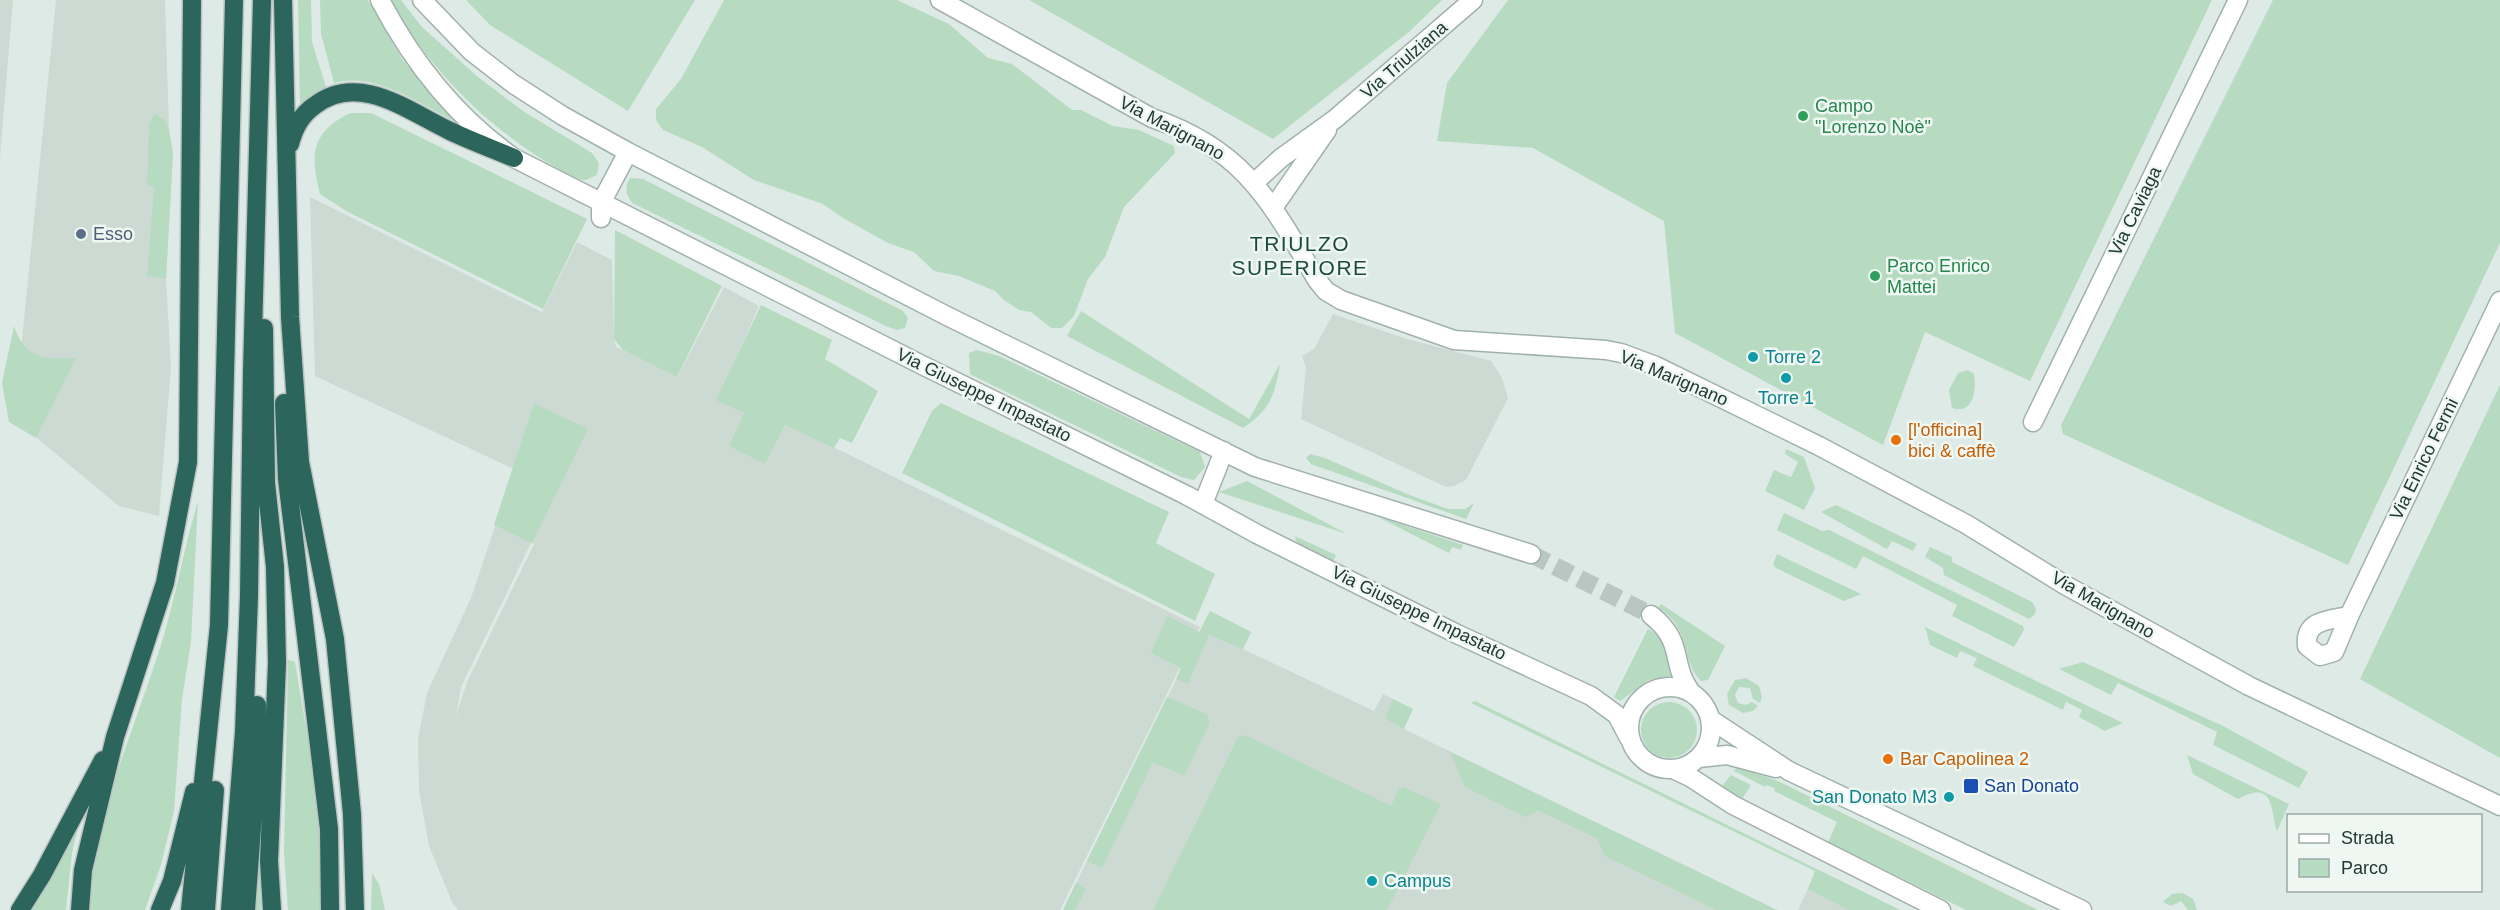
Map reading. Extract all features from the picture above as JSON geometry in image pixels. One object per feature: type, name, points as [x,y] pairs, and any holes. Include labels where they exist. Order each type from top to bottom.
[{"type":"highway","points":[[80,910],[83,870],[115,737],[165,583],[189,462],[192,0]]},
{"type":"highway","points":[[206,910],[215,799],[234,0]]},
{"type":"highway","points":[[230,910],[244,732],[249,596],[262,0]]},
{"type":"highway","points":[[283,0],[290,317],[300,462],[335,639],[352,814],[355,910]]},
{"type":"highway","points":[[286,166],[294,132],[305,114],[333,94],[353,91],[381,97],[453,133],[514,158]]},
{"type":"highway","points":[[257,205],[265,343],[266,483],[275,567],[277,694],[269,861],[272,910]]},
{"type":"highway","points":[[290,317],[284,395],[287,479],[326,799],[330,910]]},
{"type":"highway","points":[[246,910],[256,774],[257,699],[249,596]]},
{"type":"highway","points":[[190,910],[219,602]]},
{"type":"highway","points":[[160,910],[172,881],[208,735]]},
{"type":"highway","points":[[20,910],[42,875],[115,737]]},
{"type":"street","name":"Via Giuseppe Impastato","points":[[380,0],[406,45],[440,89],[480,131],[514,158],[601,210],[1203,504],[1457,634],[1601,702],[1617,715],[1629,738]]},
{"type":"street","points":[[422,0],[472,52],[505,78],[563,116],[628,152],[949,316],[1255,467],[1531,554]]},
{"type":"street","name":"Via Marignano","points":[[940,0],[1152,118],[1200,138],[1226,156],[1255,182],[1317,280],[1326,291],[1341,300],[1454,340],[1606,350],[1656,366],[1820,446],[1966,524],[2065,585],[2249,686],[2500,806]]},
{"type":"street","name":"Via Triulziana","points":[[1255,182],[1281,158],[1335,119],[1473,0]]},
{"type":"street","name":"Via Caviaga","points":[[2033,422],[2238,0]]},
{"type":"street","name":"Via Triulziana","points":[[1273,208],[1335,119]]},
{"type":"street","points":[[601,210],[628,152]]},
{"type":"street","name":"Via Enrico Fermi","points":[[2348,616],[2500,301]]},
{"type":"street","points":[[1203,504],[1224,451]]},
{"type":"street","points":[[1651,615],[1672,637],[1678,652],[1681,675],[1690,691],[1703,703],[1710,719],[1708,744],[1698,758],[1687,766],[1673,769],[1660,768],[1643,759],[1629,738],[1630,716],[1640,698],[1659,687],[1680,687],[1690,691]]},
{"type":"street","points":[[1710,719],[1789,771],[2046,895],[2082,910]]},
{"type":"street","points":[[1698,758],[1727,755],[1789,771]]},
{"type":"street","points":[[1673,769],[1690,777],[1733,805],[1941,910]]},
{"type":"street","points":[[2046,895],[2066,910]]},
{"type":"shaded area","points":[[0,0],[13,0],[0,158]]},
{"type":"shaded area","points":[[56,0],[165,0],[169,130],[173,153],[166,279],[171,367],[159,516],[119,506],[14,419]]},
{"type":"shaded area","points":[[310,197],[542,312],[577,242],[612,260],[616,347],[678,376],[724,287],[759,306],[721,392],[1200,627],[1060,910],[458,910],[452,902],[429,846],[419,791],[418,739],[427,693],[471,598],[514,469],[315,376]],"holes":[[[531,543],[534,544],[467,682],[456,716],[461,687]]]},
{"type":"shaded area","points":[[1333,314],[1407,339],[1491,361],[1502,378],[1508,398],[1466,480],[1446,487],[1301,419],[1306,368],[1302,356],[1314,349]]},
{"type":"shaded area","points":[[1210,611],[1251,632],[1243,649],[1374,711],[1383,694],[1413,709],[1404,729],[1777,910],[1063,910]]},
{"type":"shaded area","points":[[1817,869],[1900,910],[1798,910]]},
{"type":"green space","points":[[298,0],[311,0],[312,42],[326,87],[300,104]]},
{"type":"green space","points":[[320,0],[368,0],[402,59],[455,121],[412,98],[381,85],[349,80],[334,83],[321,34]]},
{"type":"green space","points":[[391,0],[401,0],[422,27],[478,77],[523,111],[592,153],[599,163],[597,175],[586,180],[570,175],[545,161],[498,128],[456,89],[437,67],[404,23]]},
{"type":"green space","points":[[466,0],[695,0],[628,111],[490,25]]},
{"type":"green space","points":[[724,0],[897,0],[949,24],[988,58],[1012,64],[1072,110],[1081,110],[1113,126],[1139,130],[1174,146],[1175,153],[1124,207],[1105,257],[1088,279],[1074,316],[1062,328],[1051,328],[1031,312],[1019,310],[995,291],[959,276],[934,271],[914,252],[888,243],[823,204],[754,180],[702,147],[663,130],[656,120],[656,109],[681,79]]},
{"type":"green space","points":[[1029,0],[1442,0],[1410,31],[1273,139]]},
{"type":"green space","name":"Parco Enrico Mattei","points":[[1508,0],[2212,0],[2030,381],[1925,332],[1883,445],[1675,333],[1664,221],[1533,148],[1437,141],[1447,83]]},
{"type":"green space","points":[[2273,0],[2500,0],[2500,243],[2348,565],[2063,434],[2061,425]]},
{"type":"green space","points":[[154,113],[165,120],[173,153],[166,279],[147,276],[154,187],[147,184],[149,126]]},
{"type":"green space","points":[[350,113],[371,113],[587,219],[543,309],[346,211],[320,194],[315,168],[317,146],[327,128]]},
{"type":"green space","points":[[630,178],[643,179],[903,311],[908,318],[905,328],[897,330],[888,327],[632,203],[626,191]]},
{"type":"green space","points":[[615,230],[722,286],[677,377],[623,350],[614,339]]},
{"type":"green space","points":[[761,305],[832,340],[825,359],[878,391],[852,443],[840,438],[834,448],[785,425],[765,464],[729,446],[744,413],[716,400]]},
{"type":"green space","points":[[1081,311],[1249,419],[1280,364],[1270,401],[1259,415],[1243,428],[1067,336]]},
{"type":"green space","points":[[14,326],[24,345],[30,351],[45,357],[76,358],[36,438],[9,422],[2,383]]},
{"type":"green space","points":[[977,350],[999,356],[1200,452],[1205,467],[1194,480],[1181,477],[970,374],[969,353]]},
{"type":"green space","points":[[1968,370],[1974,374],[1975,387],[1972,400],[1965,408],[1952,408],[1949,390],[1958,373]]},
{"type":"green space","points":[[2500,385],[2500,758],[2360,679]]},
{"type":"green space","points":[[534,403],[588,429],[532,543],[494,525]]},
{"type":"green space","points":[[941,403],[1169,512],[1156,543],[1215,574],[1195,621],[902,473],[932,411]]},
{"type":"green space","points":[[1786,449],[1804,457],[1815,488],[1804,510],[1765,491],[1774,470],[1791,477],[1798,462],[1785,454]]},
{"type":"green space","points":[[1310,454],[1325,458],[1407,494],[1448,509],[1465,509],[1474,503],[1466,519],[1311,464],[1306,458]]},
{"type":"green space","points":[[1247,481],[1347,534],[1219,492]]},
{"type":"green space","points":[[198,501],[191,642],[182,699],[174,811],[161,865],[145,910],[88,910],[91,877],[105,811],[165,633]]},
{"type":"green space","points":[[1836,505],[1917,544],[1913,551],[1892,541],[1887,549],[1821,512]]},
{"type":"green space","points":[[1784,513],[1822,531],[1829,530],[2023,626],[2024,630],[2014,647],[1952,616],[1957,605],[1863,556],[1856,569],[1777,530]]},
{"type":"green space","points":[[1376,516],[1463,545],[1461,550],[1452,547],[1449,553]]},
{"type":"green space","points":[[1295,536],[1336,555],[1333,562],[1297,544]]},
{"type":"green space","points":[[1930,547],[1952,557],[1952,562],[2032,602],[2036,609],[2035,614],[2029,619],[1944,575],[1943,568],[1925,557]]},
{"type":"green space","points":[[1777,554],[1861,594],[1844,601],[1776,568],[1773,564]]},
{"type":"green space","points":[[1661,604],[1725,646],[1708,680],[1701,681],[1694,673],[1681,633],[1668,615],[1658,608]]},
{"type":"green space","points":[[1210,611],[1251,632],[1243,649],[1209,635],[1188,684],[1176,679],[1181,668],[1151,653],[1167,616],[1199,632]]},
{"type":"green space","points":[[1925,627],[2123,723],[2105,731],[2079,717],[2082,710],[2066,702],[2063,710],[1973,666],[1977,658],[1960,651],[1957,658],[1930,645]]},
{"type":"green space","points":[[1648,629],[1659,637],[1666,648],[1671,676],[1649,680],[1620,701],[1614,697]]},
{"type":"green space","points":[[288,660],[295,662],[315,781],[322,851],[320,910],[288,910],[284,854]]},
{"type":"green space","points":[[2083,662],[2223,726],[2308,772],[2299,788],[2213,745],[2217,732],[2118,683],[2111,695],[2059,669]]},
{"type":"green space","points":[[1746,678],[1759,686],[1762,697],[1760,703],[1753,699],[1750,688],[1739,687],[1735,695],[1738,703],[1746,705],[1752,702],[1758,706],[1753,711],[1743,713],[1729,705],[1727,694],[1735,680]]},
{"type":"green space","points":[[1167,697],[1207,714],[1210,723],[1184,776],[1153,762],[1102,868],[1087,861]]},
{"type":"green space","points":[[1393,699],[1413,709],[1403,729],[1385,718]]},
{"type":"green space","points":[[1475,701],[1900,910],[1849,910],[1808,889],[1815,871],[1471,703]]},
{"type":"green space","points":[[1669,702],[1684,707],[1692,715],[1697,730],[1692,745],[1684,753],[1669,758],[1654,753],[1646,745],[1641,730],[1646,715],[1654,707]]},
{"type":"green space","points":[[1245,735],[1391,806],[1398,790],[1403,787],[1441,804],[1387,910],[1153,910],[1238,737]]},
{"type":"green space","points":[[1450,752],[1777,910],[1716,910],[1605,856],[1597,839],[1538,810],[1527,817],[1465,787]]},
{"type":"green space","points":[[2187,755],[2289,804],[2277,831],[2272,807],[2265,795],[2259,792],[2238,799],[2193,774]]},
{"type":"green space","points":[[1737,767],[1778,781],[2038,910],[1966,910],[1828,842],[1837,822],[1774,791],[1775,788],[1766,785],[1765,787],[1734,771]]},
{"type":"green space","points":[[1731,775],[1751,785],[1742,799],[1721,787]]},
{"type":"green space","points":[[80,819],[72,853],[66,910],[32,910]]},
{"type":"green space","points":[[255,870],[260,870],[261,910],[253,910]]},
{"type":"green space","points":[[372,873],[379,884],[385,910],[371,910]]},
{"type":"green space","points":[[1076,883],[1086,889],[1075,910],[1063,910]]},
{"type":"green space","points":[[2183,893],[2193,899],[2197,910],[2188,910],[2181,901],[2171,906],[2163,902],[2172,894]]},
{"type":"tunnel","points":[[1531,554],[1651,615]]},
{"type":"place","name":"Campo \"Lorenzo Noè\"","points":[[1803,116]]},
{"type":"place","name":"Esso","points":[[81,234]]},
{"type":"place","name":"Parco Enrico Mattei","points":[[1875,276]]},
{"type":"place","name":"Torre 2","points":[[1753,357]]},
{"type":"place","name":"Torre 1","points":[[1786,378]]},
{"type":"place","name":"[l'officina] bici & caffè","points":[[1896,440]]},
{"type":"place","name":"Bar Capolinea 2","points":[[1888,759]]},
{"type":"place","name":"San Donato","points":[[1971,786]]},
{"type":"place","name":"San Donato M3","points":[[1949,797]]},
{"type":"place","name":"Campus","points":[[1372,881]]},
{"type":"district","name":"TRIULZO SUPERIORE","points":[[1300,256]]}]
